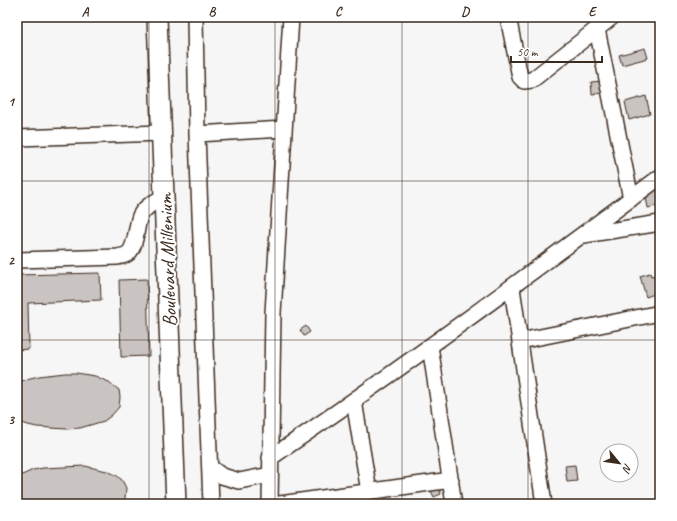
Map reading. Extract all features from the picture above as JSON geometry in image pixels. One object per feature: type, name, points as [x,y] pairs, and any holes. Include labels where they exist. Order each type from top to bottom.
[{"type":"main road","name":"Boulevard Millenium","points":[[157,17],[176,504]]},
{"type":"street","points":[[195,17],[197,134],[211,468],[211,504]]},
{"type":"street","points":[[270,504],[273,313],[291,17]]},
{"type":"street","points":[[508,17],[520,77],[524,81],[532,80],[612,17]]},
{"type":"street","points":[[597,29],[631,199]]},
{"type":"street","points":[[197,134],[284,129]]},
{"type":"street","points":[[17,138],[162,133]]},
{"type":"street","points":[[270,458],[354,401],[512,288],[660,177]]},
{"type":"street","points":[[17,260],[118,257],[126,255],[131,251],[133,246],[140,215],[148,205],[164,197]]},
{"type":"street","points":[[581,236],[660,223]]},
{"type":"street","points":[[512,288],[544,504]]},
{"type":"street","points":[[520,341],[660,313]]},
{"type":"street","points":[[430,346],[454,504]]},
{"type":"street","points":[[354,401],[369,492]]},
{"type":"street","points":[[211,468],[222,476],[239,481],[270,475]]},
{"type":"street","points":[[280,504],[451,480]]},
{"type":"building","points":[[645,48],[648,58],[622,65],[619,55]]},
{"type":"building","points":[[603,81],[604,93],[592,94],[591,82]]},
{"type":"building","points":[[646,96],[650,114],[629,120],[625,102]]},
{"type":"building","points":[[660,184],[660,205],[648,208],[644,187]]},
{"type":"building","points":[[100,273],[101,300],[28,303],[29,349],[17,350],[17,275]]},
{"type":"building","points":[[650,273],[651,276],[660,274],[660,292],[646,297],[640,276]]},
{"type":"building","points":[[147,279],[149,356],[121,357],[119,280]]},
{"type":"building","points":[[306,326],[310,332],[304,336],[300,330]]},
{"type":"building","points":[[65,373],[95,376],[109,382],[119,390],[119,407],[104,421],[80,428],[66,429],[37,427],[17,421],[17,383],[39,376]]},
{"type":"building","points":[[575,465],[577,481],[567,482],[565,466]]},
{"type":"building","points":[[85,466],[107,471],[116,475],[122,480],[126,488],[125,498],[121,504],[17,504],[17,478],[20,476],[33,470],[43,468]]},
{"type":"building","points":[[438,486],[441,494],[434,497],[430,489]]}]
